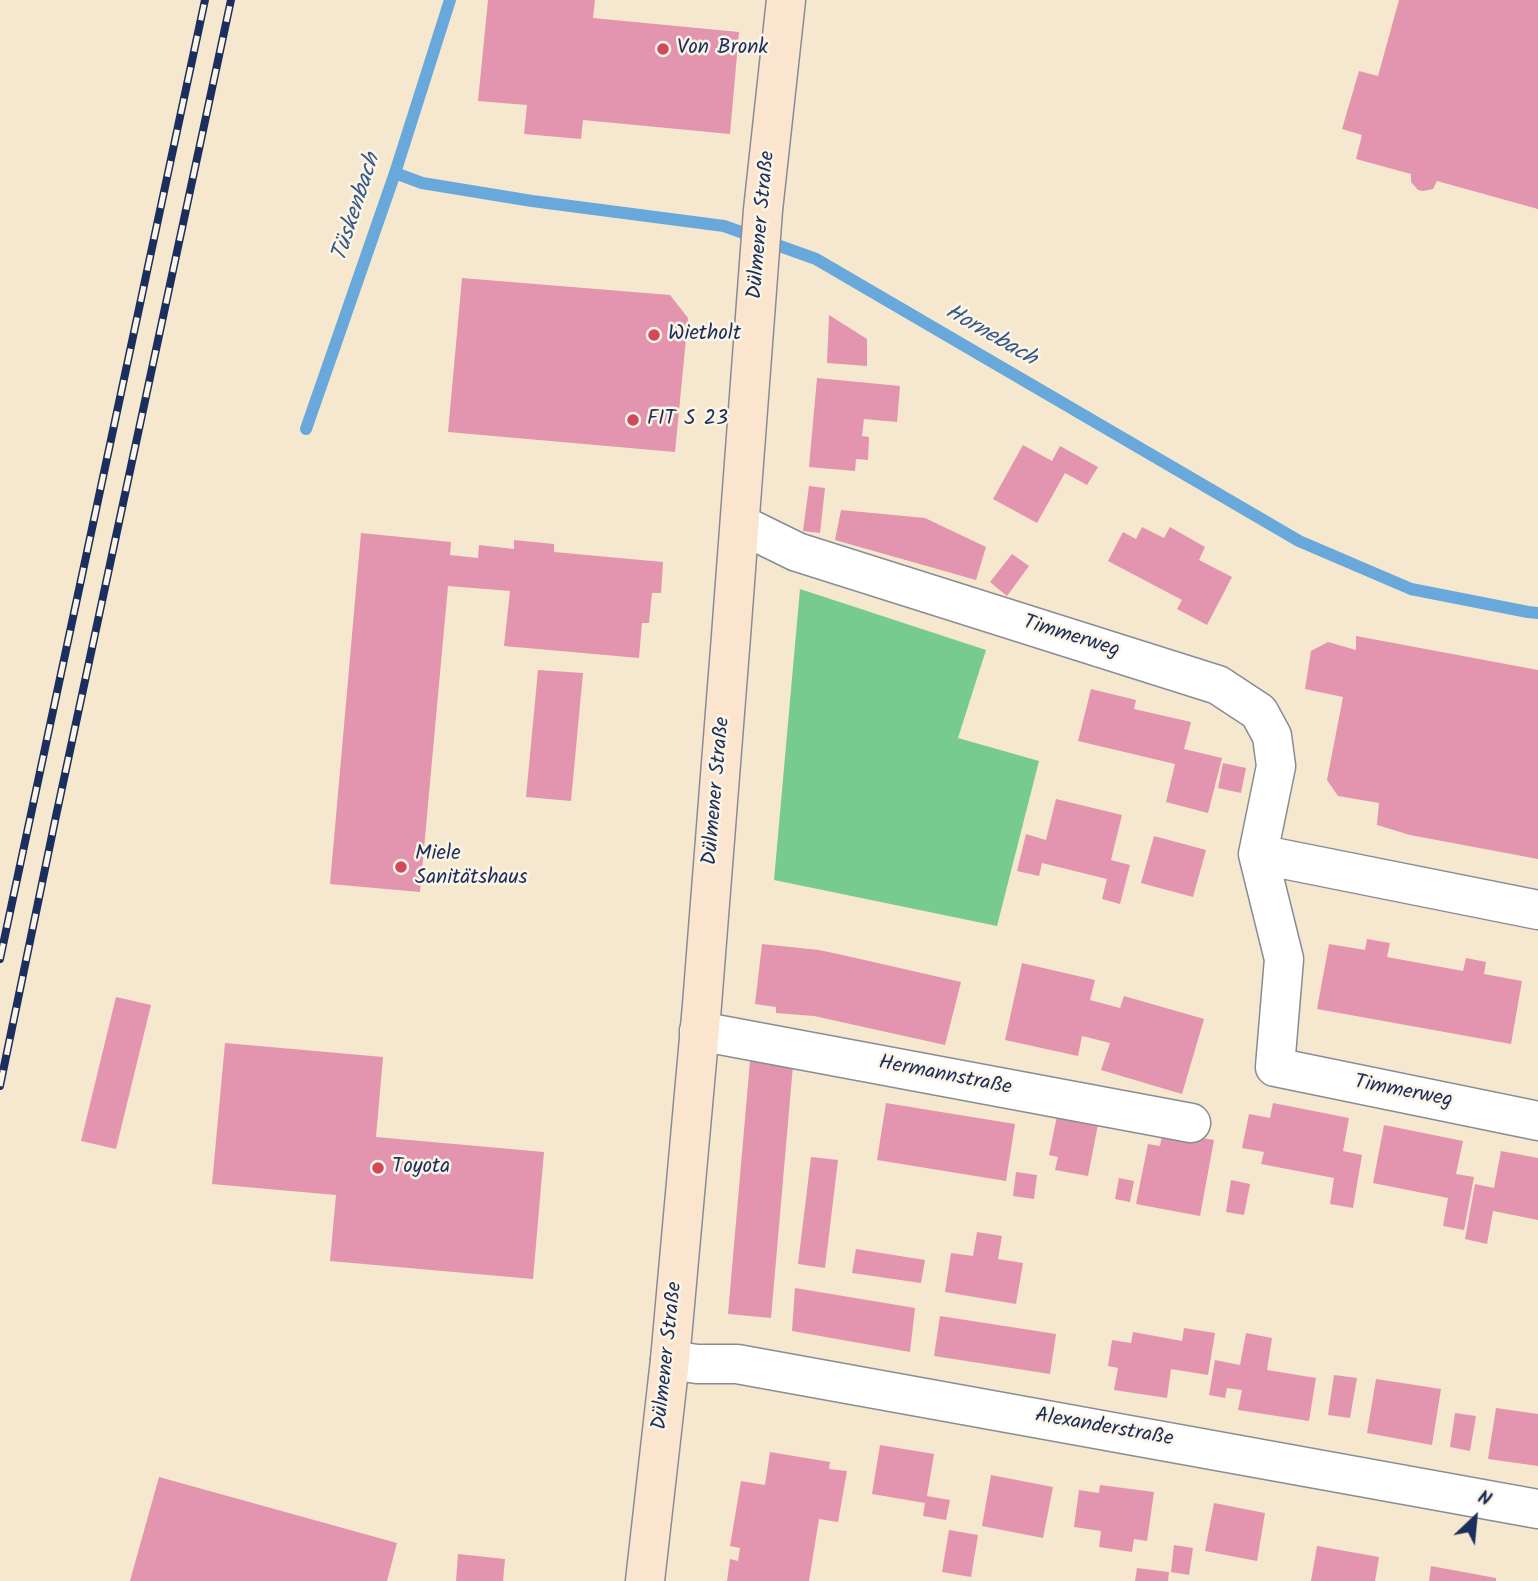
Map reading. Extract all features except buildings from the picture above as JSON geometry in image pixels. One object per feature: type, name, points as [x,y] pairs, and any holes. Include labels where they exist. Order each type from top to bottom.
[{"type":"street","name":"Dülmener Straße","points":[[645,1581],[670,1360],[699,1031],[763,211],[786,0]]},
{"type":"street","name":"Timmerweg","points":[[740,524],[797,552],[1219,685],[1259,712],[1272,736],[1276,766],[1258,854],[1284,958],[1275,1067],[1538,1121]]},
{"type":"street","points":[[1258,854],[1538,910]]},
{"type":"street","name":"Hermannstraße","points":[[699,1031],[1191,1124]]},
{"type":"street","name":"Alexanderstraße","points":[[670,1360],[751,1366],[1538,1509]]},
{"type":"green space","points":[[800,589],[986,650],[958,738],[1039,761],[997,926],[774,880]]},
{"type":"waterway","name":"Tüskenbach","points":[[306,429],[395,173],[450,0]]},
{"type":"waterway","name":"Hornebach","points":[[395,173],[422,183],[532,201],[724,226],[816,259],[1299,541],[1411,589],[1538,613]]},
{"type":"railway","points":[[0,959],[205,0]]},
{"type":"railway","points":[[0,1086],[231,0]]},
{"type":"place","name":"Von Bronk","points":[[663,49]]},
{"type":"place","name":"Wietholt","points":[[654,335]]},
{"type":"place","name":"FIT S 23","points":[[633,420]]},
{"type":"place","name":"Miele Sanitätshaus","points":[[401,867]]},
{"type":"place","name":"Toyota","points":[[378,1168]]}]
